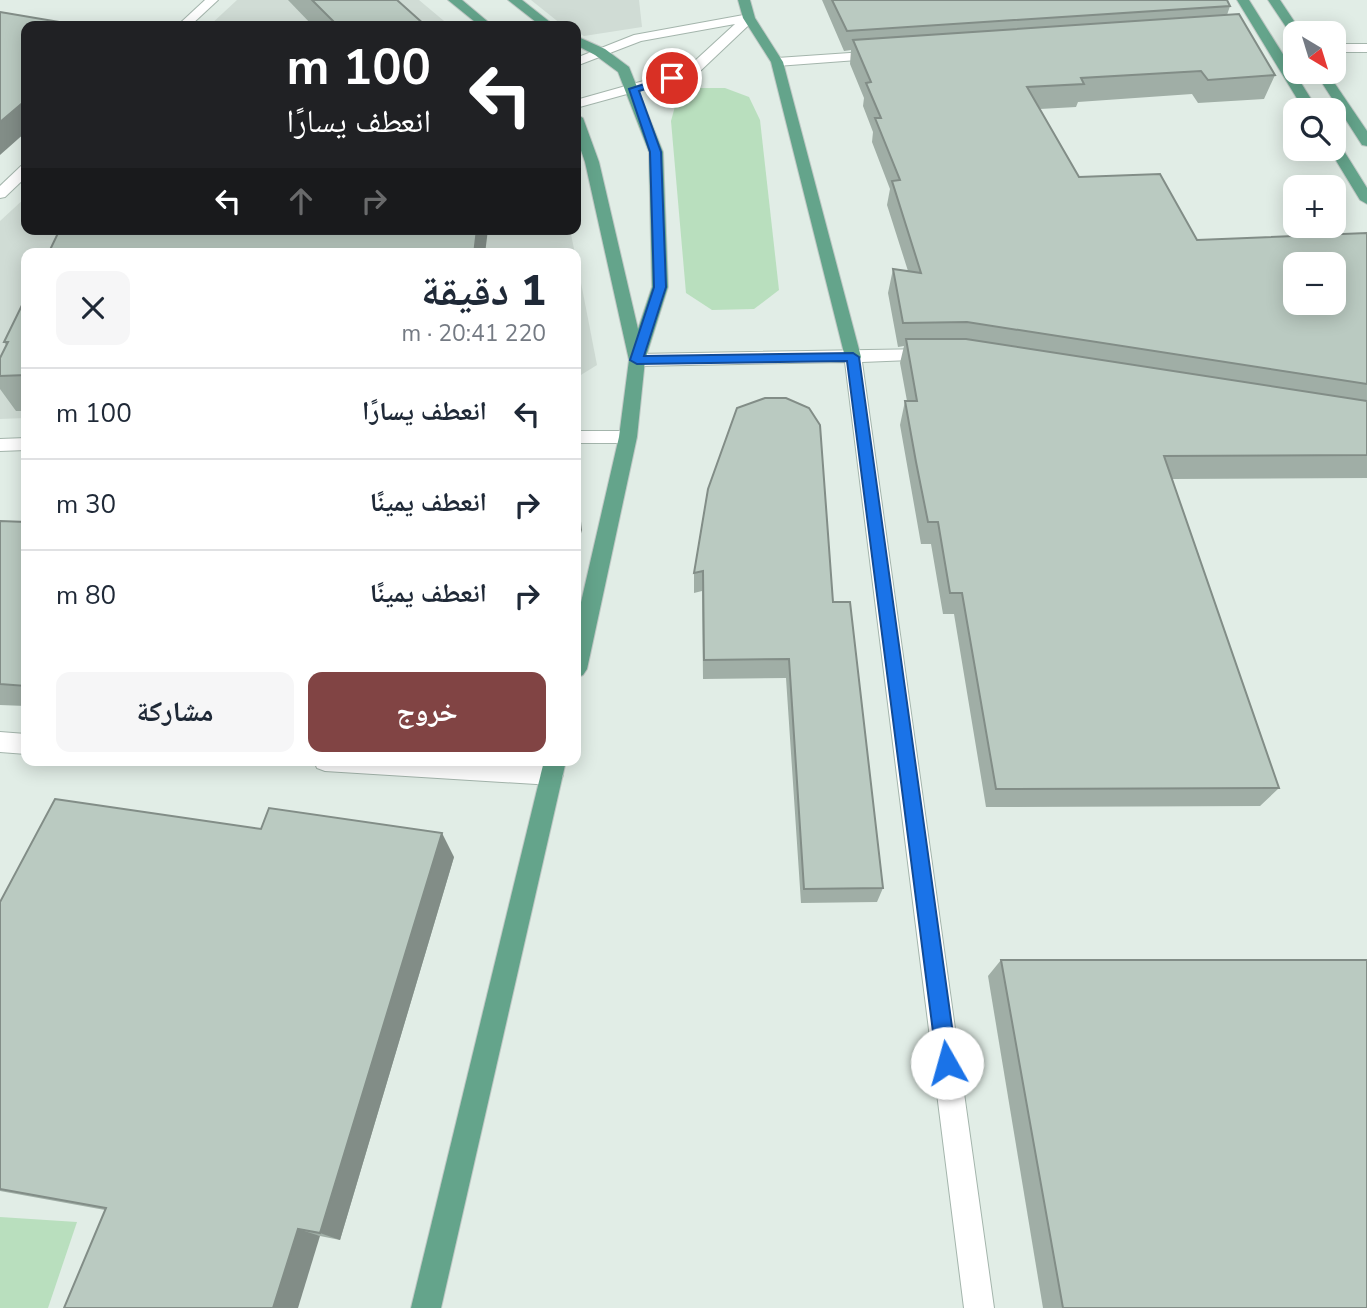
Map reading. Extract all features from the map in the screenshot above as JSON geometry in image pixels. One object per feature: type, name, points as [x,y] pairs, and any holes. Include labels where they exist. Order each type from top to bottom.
[{"type":"main road","points":[[454,0],[481,21]]},
{"type":"main road","points":[[514,0],[542,21]]},
{"type":"main road","points":[[744,0],[749,18],[776,62],[853,357]]},
{"type":"main road","points":[[1242,0],[1254,30],[1302,98]]},
{"type":"main road","points":[[1274,0],[1288,21]]},
{"type":"main road","points":[[581,42],[600,52],[624,70],[634,89],[656,152],[660,287],[637,360],[628,437],[581,647]]},
{"type":"main road","points":[[1329,84],[1367,142]]},
{"type":"main road","points":[[581,132],[592,162],[637,360]]},
{"type":"main road","points":[[1343,161],[1367,200]]},
{"type":"main road","points":[[426,1308],[553,768]]},
{"type":"street","points":[[189,21],[212,0]]},
{"type":"street","points":[[581,60],[638,37],[749,18]]},
{"type":"street","points":[[581,103],[691,72],[749,18]]},
{"type":"street","points":[[1346,48],[1367,48]]},
{"type":"street","points":[[776,62],[887,54]]},
{"type":"street","points":[[0,194],[21,174]]},
{"type":"street","points":[[637,360],[947,355]]},
{"type":"street","points":[[853,357],[979,1308]]},
{"type":"street","points":[[581,437],[628,437]]},
{"type":"street","points":[[0,445],[21,444]]},
{"type":"street","points":[[0,742],[21,744]]},
{"type":"street","points":[[488,766],[553,768]]},
{"type":"shaded area","points":[[237,0],[419,0],[444,21],[214,21]]},
{"type":"shaded area","points":[[531,0],[639,0],[642,27],[584,36],[581,34],[581,21],[557,21]]},
{"type":"shaded area","points":[[21,202],[21,235],[571,235],[574,248],[21,248],[21,418],[0,419],[0,221]]},
{"type":"shaded area","points":[[581,283],[597,365],[581,375]]},
{"type":"green space","points":[[697,88],[725,88],[749,97],[760,120],[779,290],[754,309],[712,310],[686,293],[671,121],[677,99]]},
{"type":"green space","points":[[0,1217],[77,1222],[48,1308],[0,1308]]},
{"type":"building","points":[[312,0],[397,0],[420,21],[333,21]]},
{"type":"building","points":[[832,0],[1227,0],[1230,6],[847,31]]},
{"type":"building","points":[[0,12],[53,21],[21,21],[21,104],[0,122]]},
{"type":"building","points":[[1239,14],[1275,75],[1208,80],[1201,71],[1081,78],[1084,84],[1027,87],[1079,177],[1160,174],[1197,240],[1283,236],[1346,238],[1346,234],[1367,233],[1367,384],[967,322],[903,323],[893,269],[921,273],[892,181],[900,180],[875,118],[881,118],[866,83],[871,82],[853,40]]},
{"type":"building","points":[[57,235],[476,235],[475,248],[51,248]]},
{"type":"building","points":[[21,307],[21,375],[0,376],[0,358],[8,342],[4,342]]},
{"type":"building","points":[[906,339],[966,339],[1367,401],[1367,455],[1164,456],[1279,788],[996,789],[962,593],[950,593],[938,522],[928,522],[916,462],[905,401],[917,401]]},
{"type":"building","points":[[765,398],[786,398],[809,408],[820,425],[833,602],[850,602],[883,888],[804,889],[789,659],[704,660],[703,571],[694,573],[708,489],[737,408]]},
{"type":"building","points":[[0,521],[21,522],[21,686],[0,684]]},
{"type":"building","points":[[55,799],[261,829],[269,808],[442,833],[320,1233],[298,1229],[273,1308],[64,1308],[106,1208],[0,1189],[0,902]]},
{"type":"building","points":[[1001,960],[1367,960],[1367,1308],[1063,1308]]},
{"type":"route","points":[[672,78],[634,89],[656,152],[660,287],[637,360],[853,357],[947,1063]]}]
